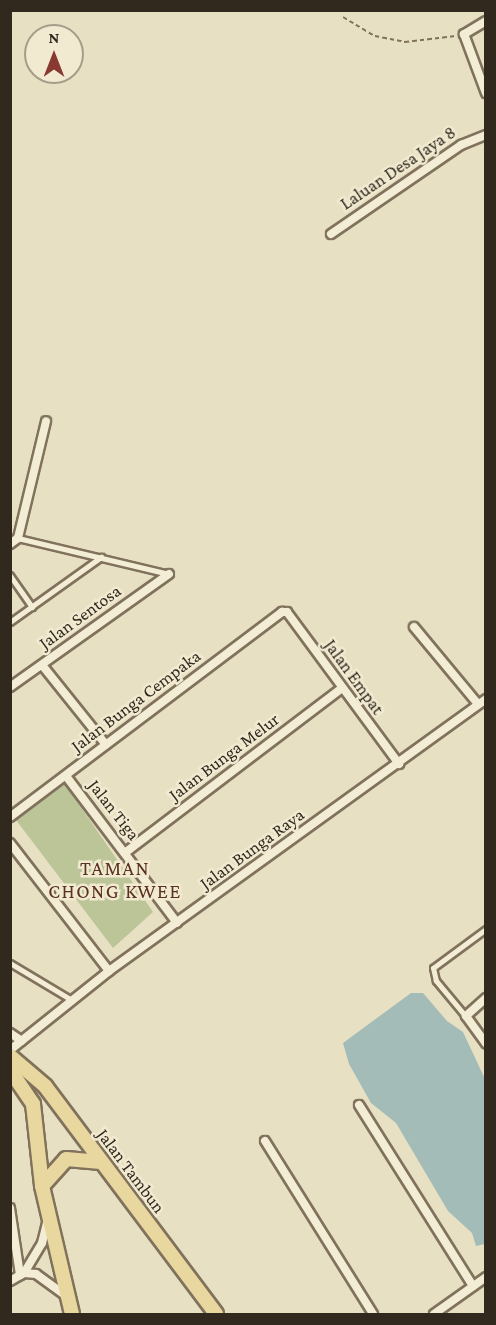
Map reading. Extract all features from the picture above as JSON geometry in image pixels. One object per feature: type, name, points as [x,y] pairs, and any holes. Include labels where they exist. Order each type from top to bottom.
[{"type":"main road","name":"Jalan Tambun","points":[[10,1056],[45,1086],[216,1314]]},
{"type":"main road","points":[[10,1070],[33,1104],[42,1186],[72,1314]]},
{"type":"main road","points":[[42,1186],[66,1159],[101,1162]]},
{"type":"street","points":[[486,21],[464,34],[486,93]]},
{"type":"street","name":"Laluan Desa Jaya 8","points":[[332,234],[461,145],[486,135]]},
{"type":"street","points":[[14,541],[46,421]]},
{"type":"street","name":"Jalan Sentosa","points":[[10,687],[169,574]]},
{"type":"street","name":"Jalan Empat","points":[[282,612],[287,612],[341,689],[399,764]]},
{"type":"street","name":"Jalan Bunga Cempaka","points":[[10,817],[282,612]]},
{"type":"street","points":[[414,627],[482,702]]},
{"type":"street","points":[[42,664],[106,745]]},
{"type":"street","name":"Jalan Bunga Melur","points":[[126,852],[341,689]]},
{"type":"street","name":"Jalan Bunga Raya","points":[[10,1050],[109,971],[482,702]]},
{"type":"street","name":"Jalan Tiga","points":[[66,776],[126,852],[177,923]]},
{"type":"street","points":[[10,843],[109,971]]},
{"type":"street","points":[[486,998],[468,1012],[467,1018],[486,1044]]},
{"type":"street","points":[[10,1033],[22,1041]]},
{"type":"street","points":[[359,1105],[473,1286]]},
{"type":"street","points":[[265,1140],[373,1314]]},
{"type":"street","points":[[10,1208],[22,1274]]},
{"type":"street","points":[[10,1281],[22,1274],[42,1243],[49,1211]]},
{"type":"street","points":[[22,1274],[44,1276],[69,1299]]},
{"type":"street","points":[[434,1314],[486,1277]]},
{"type":"lane","points":[[14,541],[101,557],[169,574]]},
{"type":"lane","points":[[10,622],[101,557]]},
{"type":"lane","points":[[10,575],[32,607]]},
{"type":"lane","points":[[467,1018],[436,981],[433,968],[486,929]]},
{"type":"lane","points":[[10,963],[74,1001]]},
{"type":"path","points":[[343,17],[375,36],[405,42],[441,40],[464,34]]},
{"type":"green space","points":[[65,784],[153,912],[113,948],[16,820]]},
{"type":"water","points":[[411,993],[423,993],[447,1021],[463,1032],[485,1079],[485,1244],[476,1246],[472,1233],[448,1211],[396,1123],[371,1103],[349,1064],[343,1043]]},
{"type":"district","name":"TAMAN CHONG KWEE","points":[[115,880]]}]
